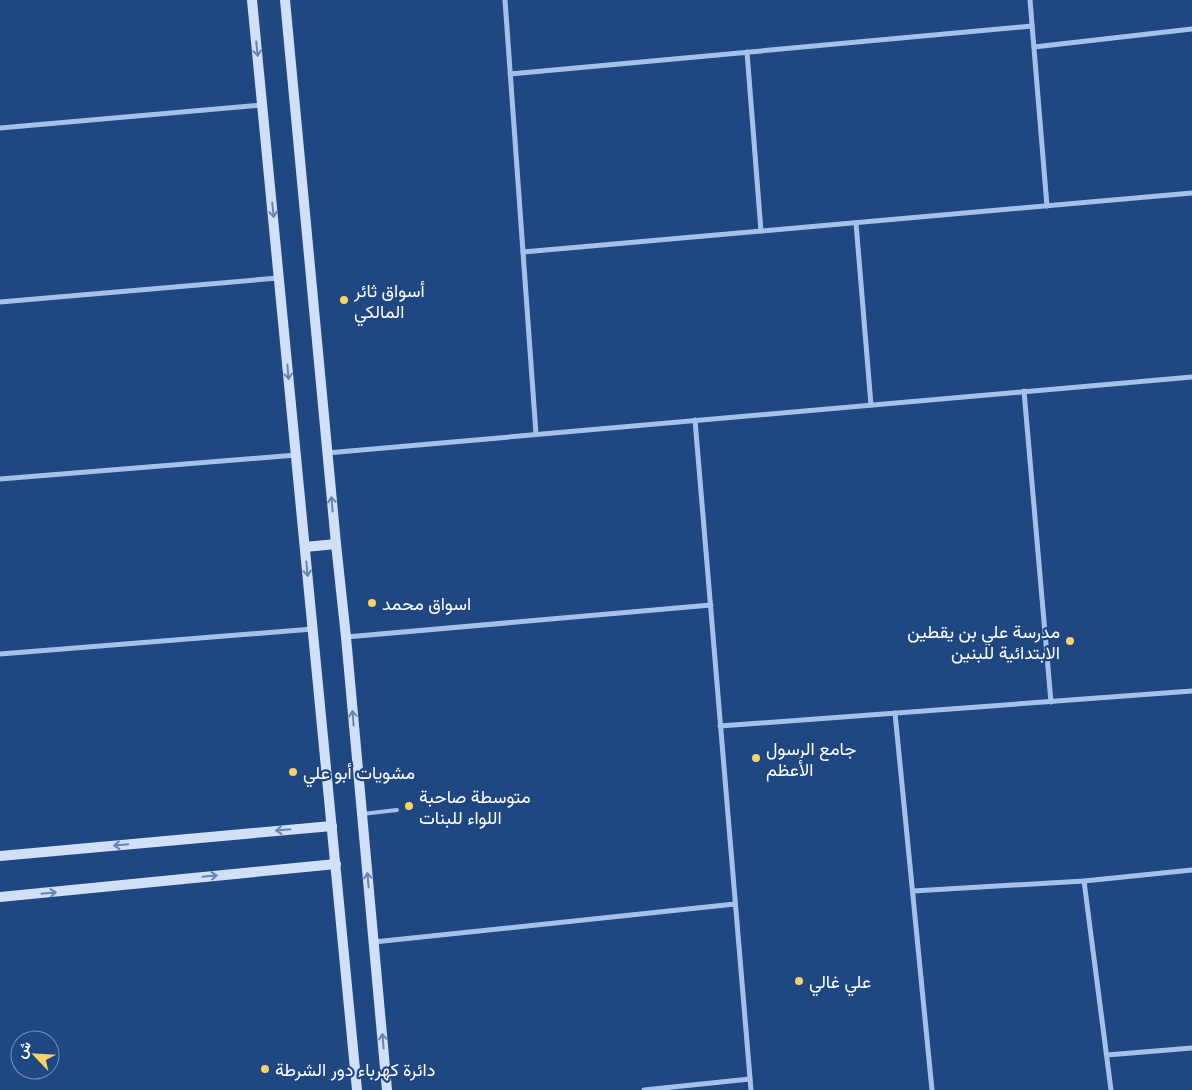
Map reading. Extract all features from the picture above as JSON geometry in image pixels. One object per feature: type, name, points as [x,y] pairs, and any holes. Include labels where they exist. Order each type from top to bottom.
[{"type":"street","points":[[252,0],[357,1090]]},
{"type":"street","points":[[284,0],[346,637],[387,1090]]},
{"type":"street","points":[[505,0],[536,434]]},
{"type":"street","points":[[1030,0],[1047,206]]},
{"type":"street","points":[[510,74],[1032,26]]},
{"type":"street","points":[[1034,47],[1192,29]]},
{"type":"street","points":[[747,52],[762,231]]},
{"type":"street","points":[[0,128],[262,106]]},
{"type":"street","points":[[523,252],[1192,193]]},
{"type":"street","points":[[856,223],[871,405]]},
{"type":"street","points":[[0,302],[279,278]]},
{"type":"street","points":[[327,453],[1192,376]]},
{"type":"street","points":[[1024,392],[1051,702]]},
{"type":"street","points":[[695,420],[751,1090]]},
{"type":"street","points":[[0,479],[296,455]]},
{"type":"street","points":[[305,547],[336,544]]},
{"type":"street","points":[[346,637],[710,605]]},
{"type":"street","points":[[0,654],[313,628]]},
{"type":"street","points":[[720,726],[1192,691]]},
{"type":"street","points":[[895,713],[932,1090]]},
{"type":"street","points":[[0,856],[332,826]]},
{"type":"street","points":[[0,897],[336,864]]},
{"type":"street","points":[[913,891],[1084,881],[1192,870]]},
{"type":"street","points":[[1084,881],[1111,1090]]},
{"type":"street","points":[[373,942],[735,904]]},
{"type":"street","points":[[1107,1055],[1192,1048]]},
{"type":"street","points":[[644,1090],[750,1079]]},
{"type":"lane","points":[[362,814],[397,810]]},
{"type":"place","name":"أسواق ثائر المالكي","points":[[344,300]]},
{"type":"place","name":"اسواق محمد","points":[[372,603]]},
{"type":"place","name":"مدرسة علي بن يقطين الابتدائية للبنين","points":[[1070,641]]},
{"type":"place","name":"جامع الرسول الأعظم","points":[[756,758]]},
{"type":"place","name":"مشويات أبو علي","points":[[293,772]]},
{"type":"place","name":"متوسطة صاحبة اللواء للبنات","points":[[409,806]]},
{"type":"place","name":"علي غالي","points":[[799,981]]},
{"type":"place","name":"دائرة كهرباء دور الشرطة","points":[[265,1069]]}]
